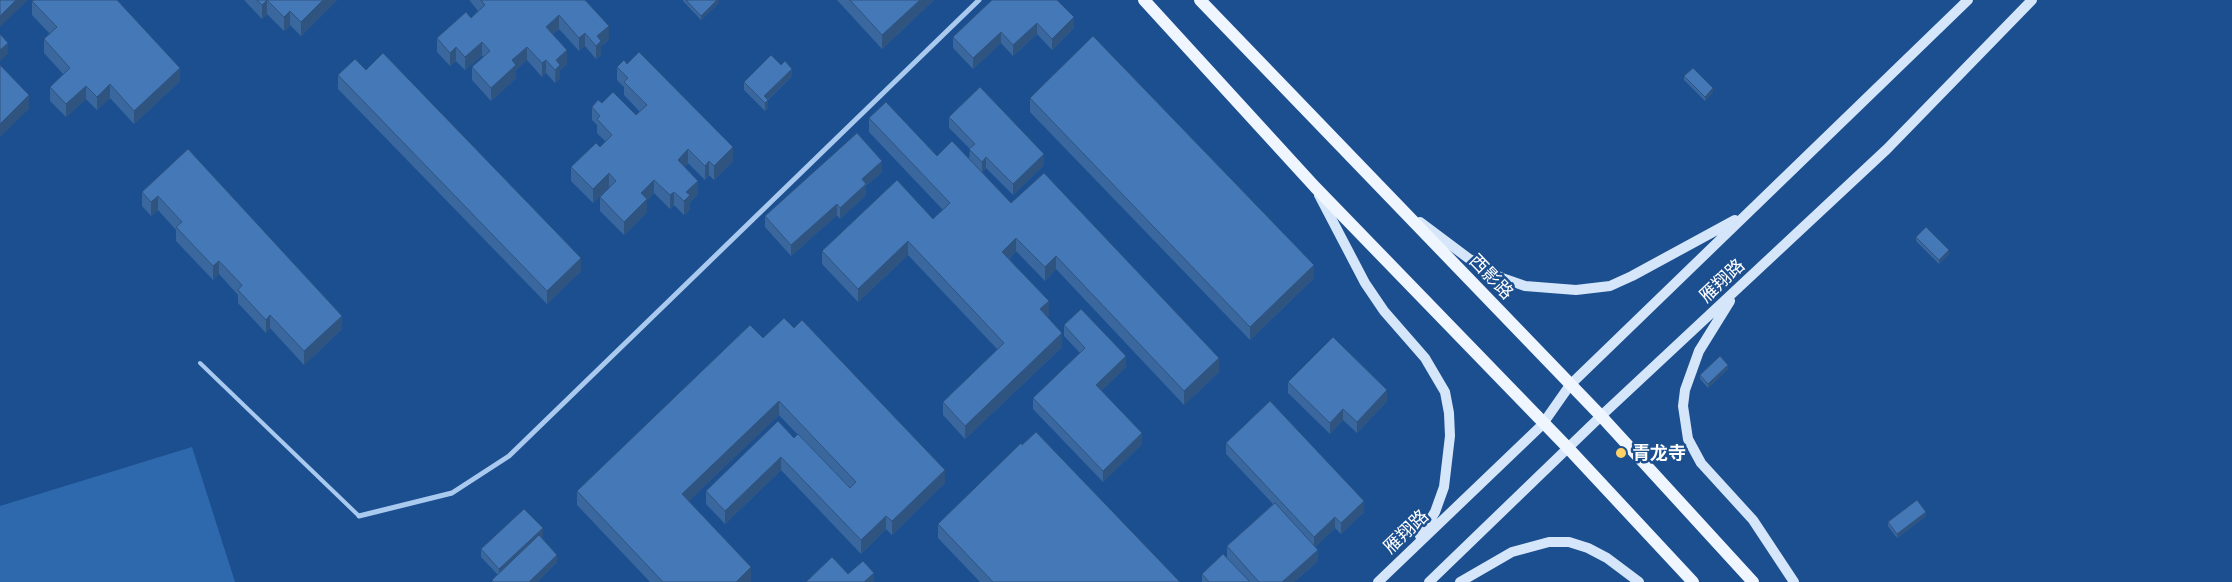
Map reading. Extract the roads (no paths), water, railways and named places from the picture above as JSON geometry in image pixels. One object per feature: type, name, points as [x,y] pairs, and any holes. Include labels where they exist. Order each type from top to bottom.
[{"type":"main road","points":[[1144,0],[1315,187],[1693,582]]},
{"type":"main road","name":"西影路","points":[[1200,0],[1601,416],[1753,582]]},
{"type":"main road","name":"雁翔路","points":[[1378,582],[1542,425],[1570,385],[1968,0]]},
{"type":"main road","name":"雁翔路","points":[[1430,582],[1601,416],[1888,148],[2032,0]]},
{"type":"main road","points":[[1315,187],[1366,283],[1384,311],[1425,358],[1445,392],[1449,413],[1450,436],[1444,487],[1435,512],[1412,550]]},
{"type":"main road","points":[[1399,206],[1468,258],[1502,278],[1525,286],[1576,290],[1610,286],[1632,276],[1749,212]]},
{"type":"main road","points":[[1739,287],[1712,329],[1694,365],[1685,390],[1683,406],[1686,432],[1692,450],[1701,463],[1753,520],[1794,582]]},
{"type":"main road","points":[[1460,582],[1512,552],[1549,542],[1569,542],[1588,548],[1607,558],[1639,582]]},
{"type":"street","points":[[359,516],[452,493],[509,456],[979,0]]},
{"type":"lane","points":[[200,363],[359,516]]},
{"type":"place","name":"青龙寺","points":[[1621,453]]}]
